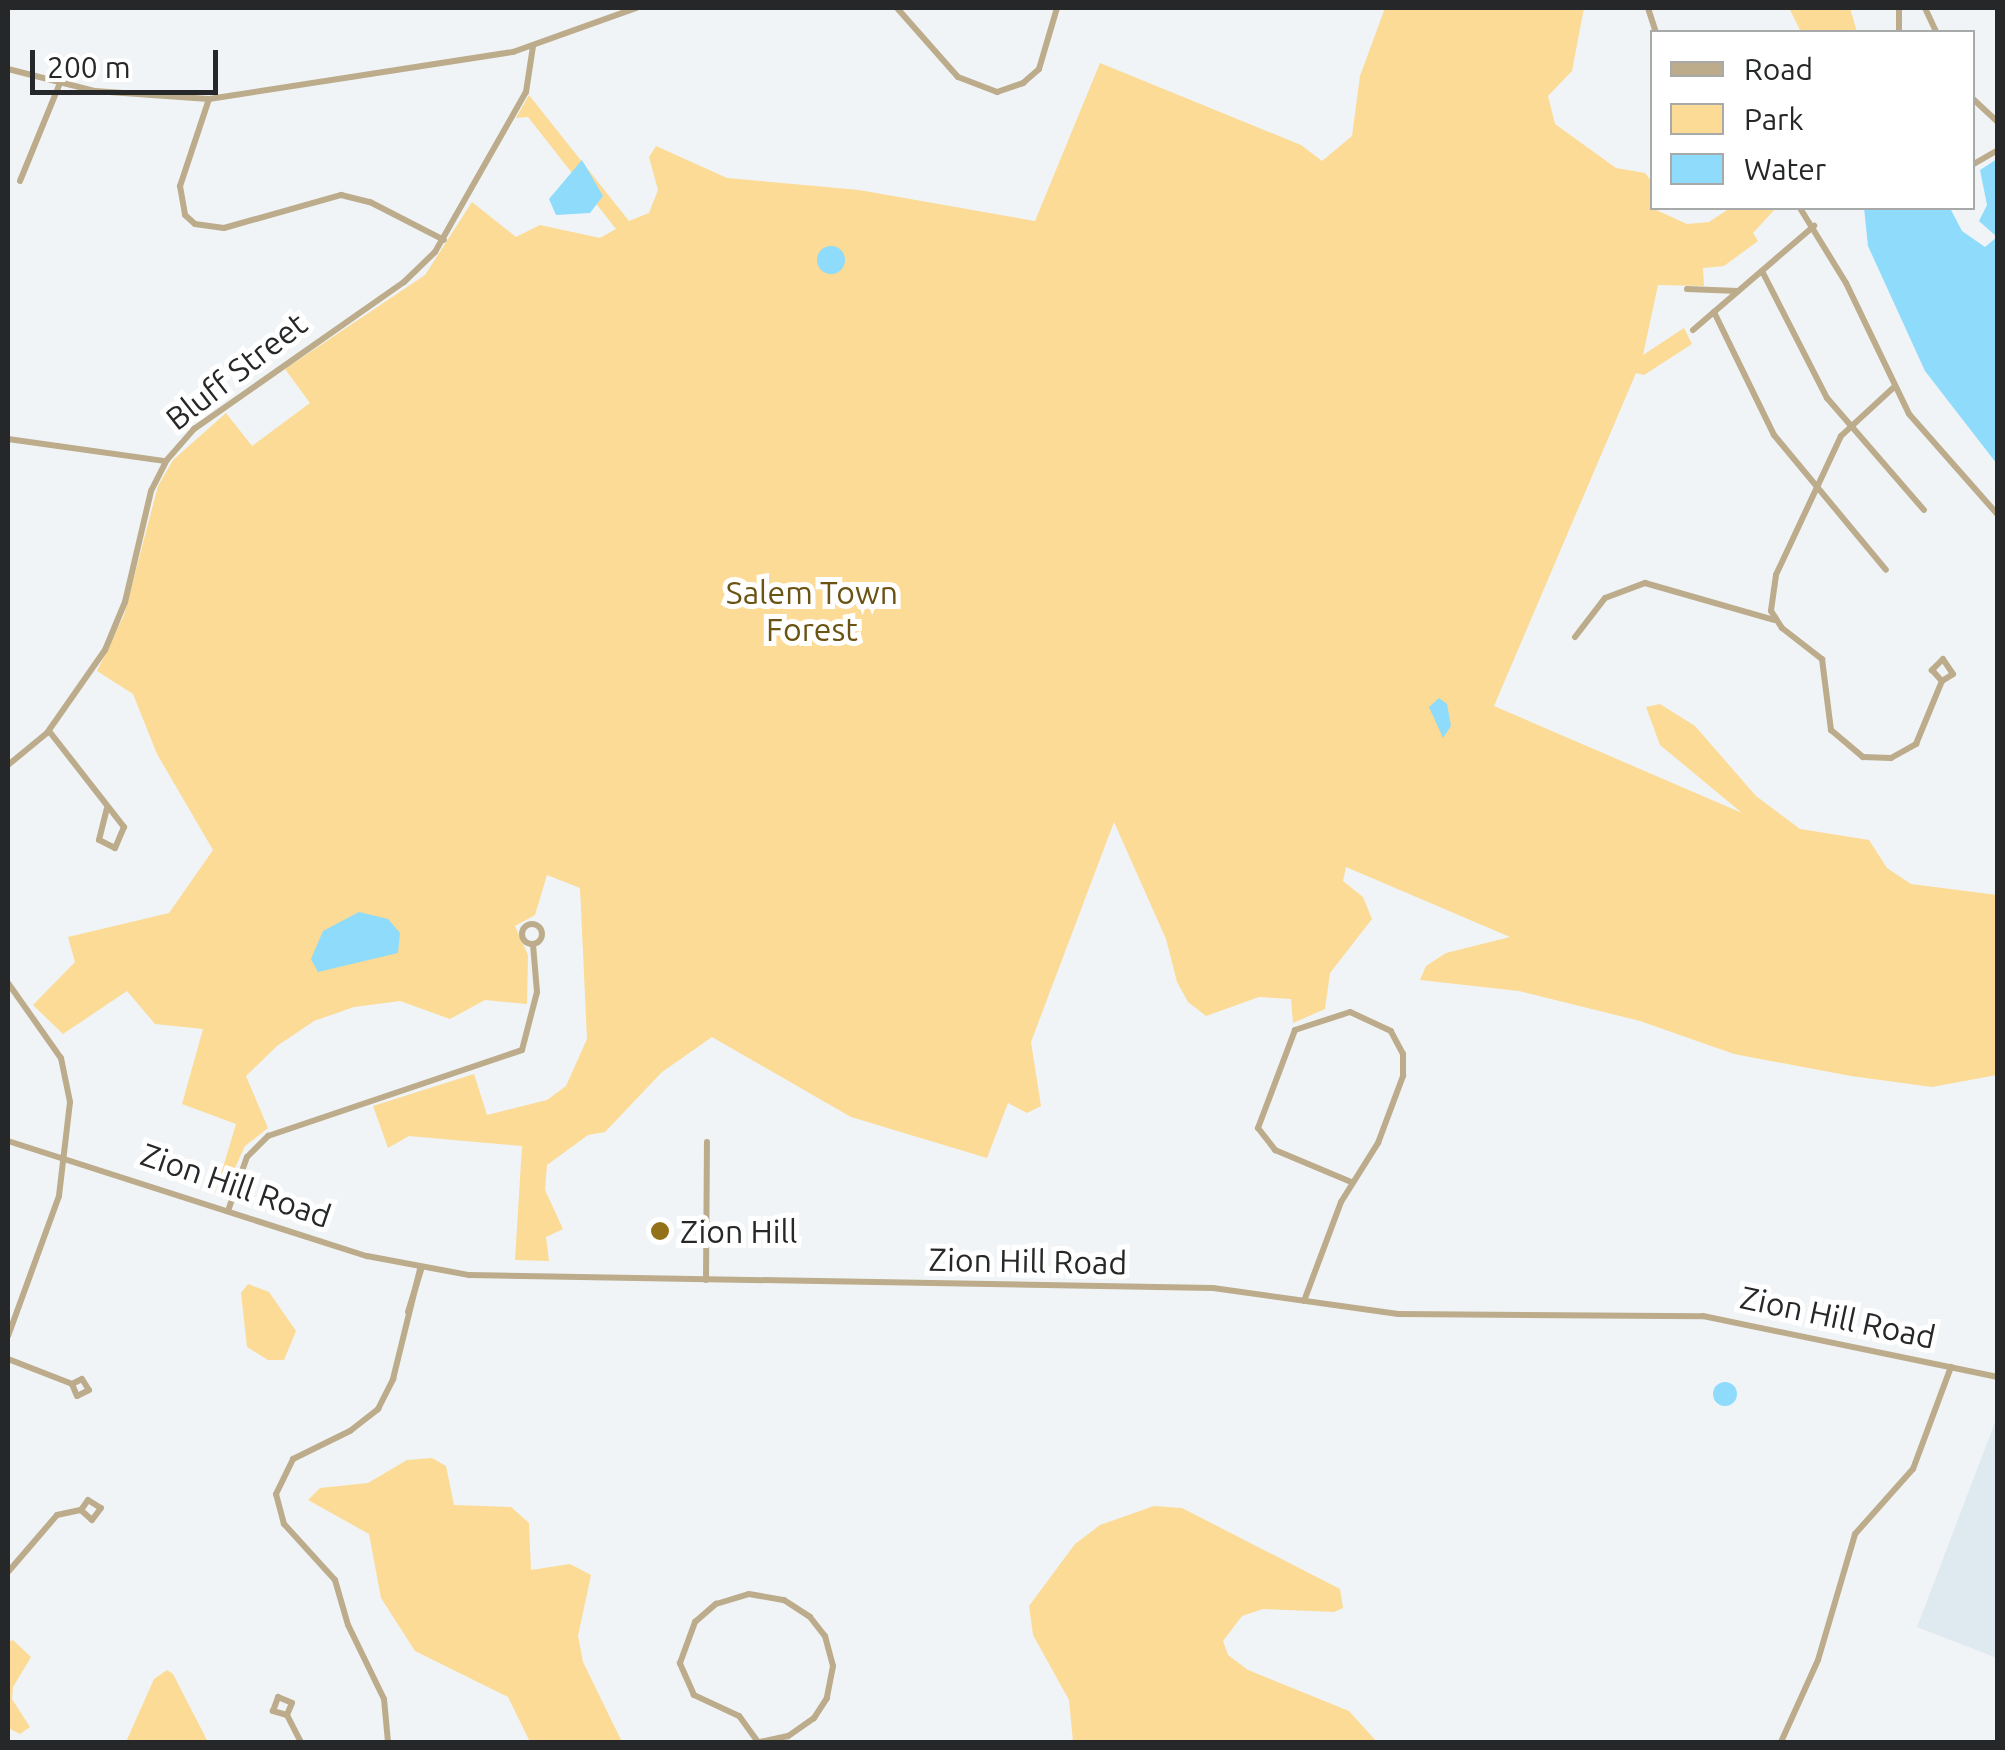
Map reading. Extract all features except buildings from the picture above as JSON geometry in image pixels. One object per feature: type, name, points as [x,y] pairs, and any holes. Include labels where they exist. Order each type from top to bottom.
[{"type":"street","points":[[8,69],[138,98],[209,98],[533,46],[636,8]]},
{"type":"street","points":[[897,8],[958,77],[997,92],[1023,84],[1039,69],[1057,8]]},
{"type":"street","name":"Bluff Street","points":[[8,765],[49,731],[120,616],[151,491],[166,461],[194,429],[404,282],[444,240],[526,92],[533,46]]},
{"type":"street","points":[[20,182],[60,83]]},
{"type":"street","points":[[209,98],[180,186],[185,215],[195,224],[224,228],[342,195],[370,202],[444,240]]},
{"type":"street","points":[[1975,101],[1998,122]]},
{"type":"street","points":[[1975,164],[1998,150]]},
{"type":"street","points":[[1802,210],[1814,226],[1894,388],[1922,432],[1998,515]]},
{"type":"street","points":[[1693,330],[1814,226]]},
{"type":"street","points":[[1762,271],[1816,379],[1849,424],[1924,510]]},
{"type":"street","points":[[1686,289],[1739,291]]},
{"type":"street","points":[[1714,312],[1774,435],[1886,570]]},
{"type":"street","points":[[1774,620],[1776,575],[1849,424],[1894,388]]},
{"type":"street","points":[[8,439],[166,461]]},
{"type":"street","points":[[1575,637],[1605,598],[1646,583],[1774,620],[1822,659],[1831,730],[1863,757],[1891,758],[1916,744],[1942,681]]},
{"type":"street","points":[[49,731],[126,833],[116,848],[99,840],[107,808]]},
{"type":"street","points":[[229,1208],[248,1157],[268,1136],[522,1050],[537,992],[533,944]]},
{"type":"street","points":[[8,983],[65,1069],[67,1156],[8,1336]]},
{"type":"street","points":[[1304,1301],[1352,1182],[1396,1102],[1404,1062],[1387,1027],[1350,1012],[1308,1022],[1292,1034],[1258,1128],[1275,1150],[1352,1182]]},
{"type":"street","name":"Zion Hill Road","points":[[8,1140],[421,1268],[706,1280],[1214,1288],[1398,1314],[1708,1317],[1998,1378]]},
{"type":"street","points":[[706,1280],[707,1142]]},
{"type":"street","points":[[388,1742],[384,1699],[348,1625],[335,1580],[284,1524],[276,1494],[293,1460],[378,1409],[393,1379],[421,1268]]},
{"type":"street","points":[[8,1359],[72,1384]]},
{"type":"street","points":[[1781,1742],[1818,1660],[1855,1534],[1913,1470],[1951,1367]]},
{"type":"street","points":[[8,1572],[52,1518],[81,1510]]},
{"type":"street","points":[[749,1594],[776,1598],[804,1611],[824,1636],[833,1666],[830,1690],[814,1718],[788,1736],[759,1742],[739,1716],[694,1695],[680,1663],[681,1646],[699,1617],[749,1594]]},
{"type":"street","points":[[287,1715],[301,1742]]},
{"type":"shaded area","points":[[1997,1417],[1998,1658],[1917,1627]]},
{"type":"green space","name":"Salem Town Forest","points":[[1385,8],[1584,8],[1572,71],[1548,96],[1555,124],[1616,168],[1645,173],[1650,179],[1650,210],[1687,224],[1709,222],[1727,210],[1774,210],[1753,233],[1758,241],[1724,266],[1703,268],[1704,286],[1658,285],[1643,355],[1684,328],[1692,344],[1644,375],[1636,373],[1494,706],[1742,813],[1660,745],[1646,707],[1660,704],[1695,726],[1756,796],[1800,829],[1869,840],[1887,868],[1911,884],[1997,895],[1997,1075],[1932,1087],[1851,1076],[1734,1054],[1640,1021],[1519,991],[1420,980],[1426,966],[1446,953],[1510,937],[1346,867],[1343,881],[1363,897],[1372,919],[1330,973],[1325,1009],[1293,1023],[1291,999],[1259,997],[1206,1016],[1188,1002],[1177,982],[1166,939],[1114,822],[1031,1042],[1041,1106],[1027,1113],[1008,1103],[987,1158],[851,1117],[712,1037],[662,1072],[605,1132],[588,1135],[547,1165],[545,1190],[563,1229],[546,1237],[549,1261],[515,1260],[522,1146],[409,1136],[388,1148],[373,1106],[474,1074],[487,1115],[547,1100],[566,1086],[587,1039],[580,888],[547,875],[535,915],[515,926],[528,955],[527,1004],[485,1000],[450,1019],[400,1001],[354,1007],[314,1021],[277,1046],[246,1076],[268,1128],[245,1146],[222,1196],[215,1194],[236,1124],[182,1104],[203,1029],[155,1024],[127,991],[63,1034],[33,1005],[75,962],[68,937],[169,913],[213,850],[157,754],[133,694],[97,671],[124,615],[158,486],[173,460],[226,413],[252,446],[310,403],[285,369],[425,275],[472,202],[516,237],[540,225],[600,238],[616,229],[528,117],[516,118],[529,95],[629,221],[649,213],[658,190],[649,157],[656,146],[727,178],[859,190],[1035,221],[1100,63],[1301,145],[1322,161],[1352,136],[1360,76]]},
{"type":"green space","points":[[1789,8],[1850,8],[1856,30],[1800,30]]},
{"type":"green space","points":[[248,1284],[269,1292],[296,1331],[284,1360],[268,1360],[247,1347],[241,1293]]},
{"type":"green space","points":[[432,1458],[446,1466],[454,1505],[511,1507],[529,1523],[531,1570],[570,1564],[591,1575],[578,1636],[583,1662],[622,1742],[530,1742],[508,1697],[415,1651],[381,1598],[369,1534],[308,1500],[320,1488],[368,1483],[407,1460]]},
{"type":"green space","points":[[1154,1506],[1182,1508],[1340,1589],[1343,1608],[1334,1612],[1263,1609],[1242,1616],[1223,1641],[1228,1655],[1248,1670],[1349,1711],[1377,1742],[1073,1742],[1069,1700],[1033,1635],[1029,1606],[1075,1544],[1100,1525]]},
{"type":"green space","points":[[13,1640],[31,1657],[13,1687],[12,1699],[30,1727],[20,1734],[8,1728],[8,1642]]},
{"type":"green space","points":[[167,1670],[173,1674],[208,1742],[126,1742],[154,1679]]},
{"type":"water","points":[[1998,159],[1997,464],[1925,371],[1868,246],[1864,210],[1951,210],[1962,231],[1985,247],[1997,237],[1979,221],[1987,205],[1980,170]]},
{"type":"water","points":[[582,160],[603,196],[590,213],[556,215],[549,199]]},
{"type":"water","points":[[831,246],[841,250],[845,260],[841,270],[831,274],[821,270],[817,260],[821,250]]},
{"type":"water","points":[[1439,698],[1447,704],[1451,726],[1443,738],[1429,707]]},
{"type":"water","points":[[359,912],[388,919],[400,933],[398,953],[318,972],[311,959],[323,931]]},
{"type":"water","points":[[1725,1382],[1737,1394],[1725,1406],[1713,1394]]},
{"type":"place","name":"Zion Hill","points":[[660,1231]]}]
